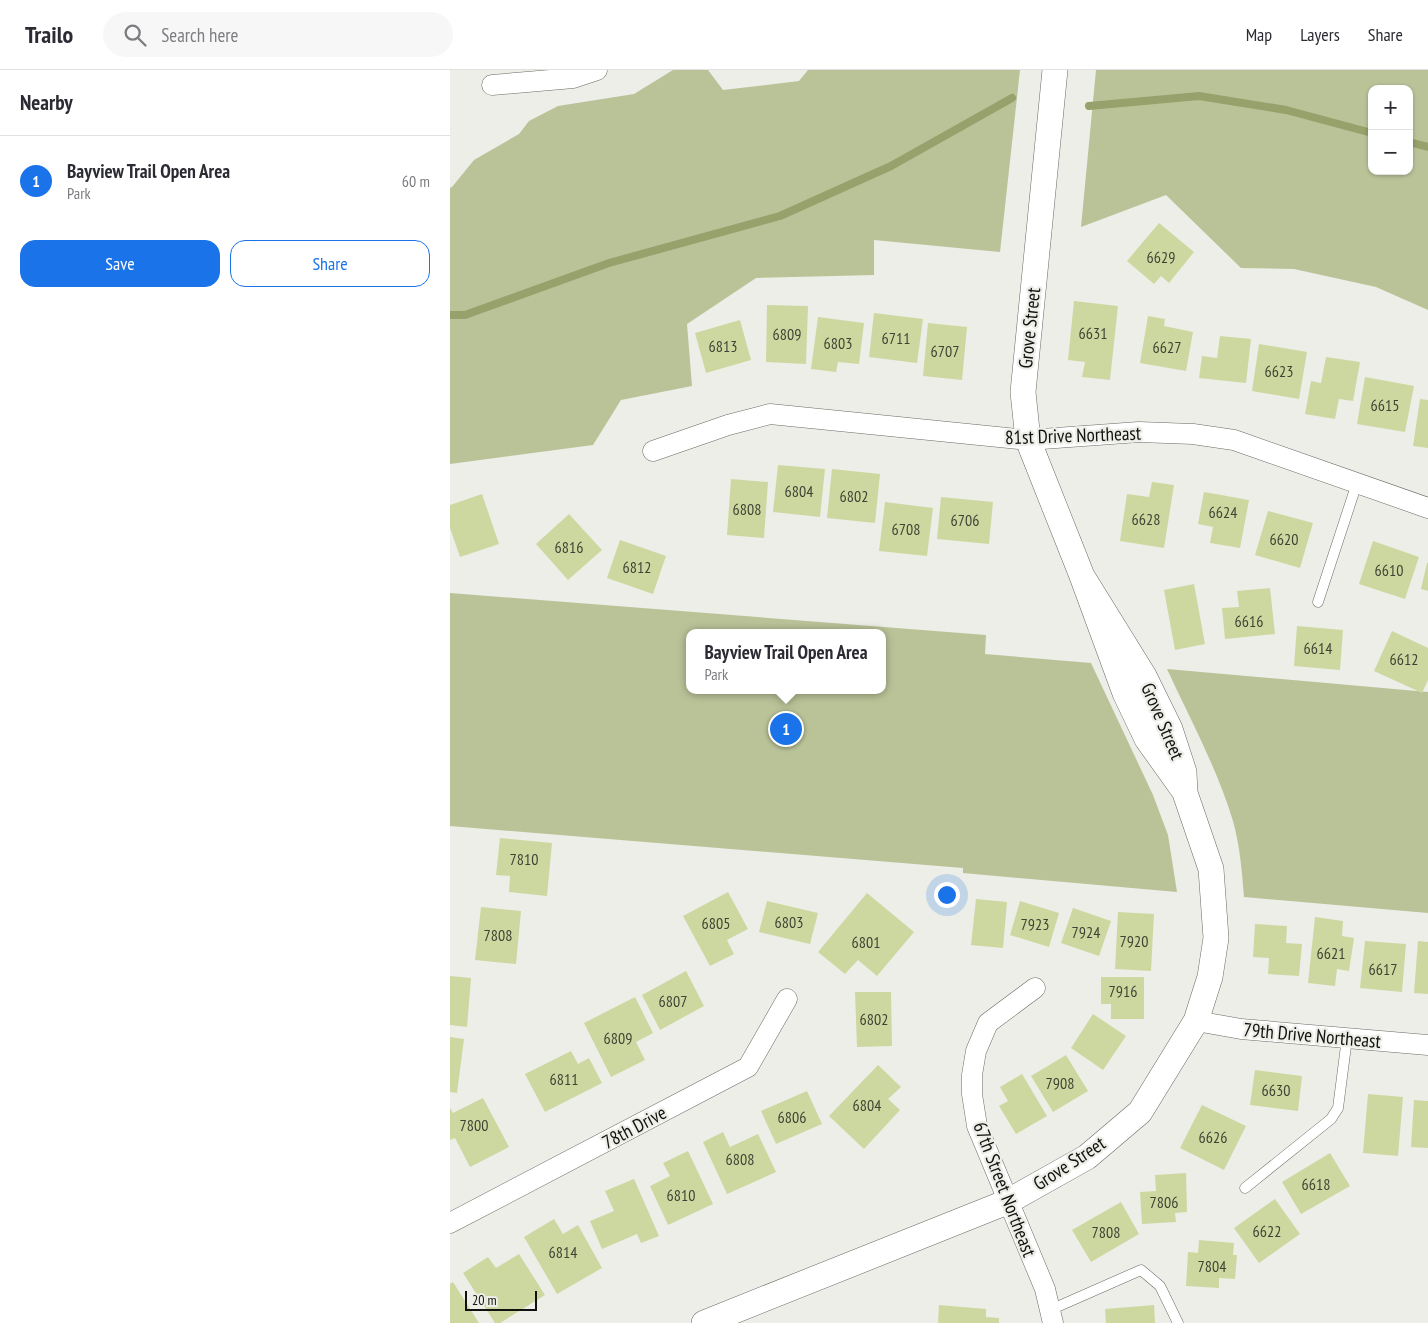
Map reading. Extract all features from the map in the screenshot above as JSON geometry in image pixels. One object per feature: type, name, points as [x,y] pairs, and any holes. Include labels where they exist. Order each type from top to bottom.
[{"type":"street","points":[[492,85],[573,78],[597,70]]},
{"type":"street","name":"Grove Street","points":[[704,1323],[1007,1202],[1087,1157],[1140,1112],[1196,1021],[1210,977],[1216,938],[1211,869],[1184,792],[1147,739],[1125,693],[1082,576],[1028,440],[1023,392],[1055,70]]},
{"type":"street","name":"81st Drive Northeast","points":[[653,451],[770,414],[1028,440],[1139,432],[1193,434],[1234,440],[1428,508]]},
{"type":"street","name":"67th Street Northeast","points":[[1035,988],[988,1023],[976,1051],[972,1075],[972,1094],[977,1126],[1007,1202],[1045,1289],[1051,1317]]},
{"type":"street","name":"78th Drive","points":[[450,1223],[748,1067],[787,999]]},
{"type":"street","name":"79th Drive Northeast","points":[[1196,1021],[1241,1029],[1428,1045]]},
{"type":"lane","points":[[1318,602],[1356,483]]},
{"type":"lane","points":[[1245,1188],[1331,1119],[1338,1108],[1347,1038]]},
{"type":"lane","points":[[1051,1317],[1141,1270],[1160,1286],[1178,1323]]},
{"type":"green space","points":[[673,70],[708,70],[723,90],[799,81],[808,70],[1020,70],[1000,252],[874,240],[874,275],[756,278],[687,324],[692,386],[621,400],[593,445],[450,464],[450,188],[474,160],[519,134],[529,121],[558,106],[634,94]]},
{"type":"green space","points":[[1096,70],[1428,70],[1428,310],[1376,287],[1294,269],[1241,268],[1166,195],[1081,227]]},
{"type":"green space","points":[[450,593],[986,635],[985,654],[1091,663],[1153,795],[1168,835],[1177,892],[963,873],[963,868],[450,826]]},
{"type":"green space","points":[[1167,669],[1428,692],[1428,913],[1244,897],[1237,840],[1227,801]]},
{"type":"building","points":[[1159,223],[1194,252],[1169,283],[1161,276],[1154,284],[1127,261]]},
{"type":"building","points":[[1074,301],[1118,306],[1110,380],[1082,377],[1085,362],[1068,360]]},
{"type":"building","points":[[767,305],[808,306],[806,364],[766,362]]},
{"type":"building","points":[[874,313],[923,319],[917,363],[869,357]]},
{"type":"building","points":[[1148,316],[1165,319],[1164,326],[1193,332],[1186,371],[1140,363]]},
{"type":"building","points":[[818,317],[864,323],[859,364],[838,362],[836,372],[811,369]]},
{"type":"building","points":[[740,320],[751,360],[706,373],[695,333]]},
{"type":"building","points":[[928,323],[967,327],[962,380],[923,376]]},
{"type":"building","points":[[1220,336],[1251,339],[1246,383],[1199,378],[1202,356],[1217,358]]},
{"type":"building","points":[[1259,344],[1307,352],[1299,399],[1252,391]]},
{"type":"building","points":[[1326,357],[1360,362],[1353,401],[1339,399],[1335,419],[1305,414],[1311,381],[1321,383]]},
{"type":"building","points":[[1365,377],[1414,386],[1405,432],[1357,424]]},
{"type":"building","points":[[1420,399],[1428,400],[1428,448],[1413,446]]},
{"type":"building","points":[[778,465],[825,469],[820,517],[773,512]]},
{"type":"building","points":[[832,469],[880,474],[875,523],[827,518]]},
{"type":"building","points":[[731,479],[768,482],[764,538],[727,535]]},
{"type":"building","points":[[1152,482],[1174,485],[1164,548],[1120,541],[1127,494],[1149,497]]},
{"type":"building","points":[[1204,492],[1249,500],[1240,548],[1210,543],[1213,527],[1198,524]]},
{"type":"building","points":[[482,494],[499,544],[460,557],[450,528],[450,505]]},
{"type":"building","points":[[941,497],[993,502],[989,544],[937,539]]},
{"type":"building","points":[[885,502],[933,508],[927,556],[879,551]]},
{"type":"building","points":[[1268,511],[1313,523],[1300,568],[1255,555]]},
{"type":"building","points":[[569,514],[602,550],[568,580],[536,544]]},
{"type":"building","points":[[620,540],[666,556],[653,594],[607,578]]},
{"type":"building","points":[[1373,541],[1419,557],[1405,599],[1359,584]]},
{"type":"building","points":[[1428,563],[1428,591],[1421,589]]},
{"type":"building","points":[[1194,584],[1205,644],[1175,650],[1164,590]]},
{"type":"building","points":[[1270,588],[1275,634],[1225,639],[1222,608],[1239,607],[1237,591]]},
{"type":"building","points":[[1297,626],[1343,630],[1340,670],[1294,666]]},
{"type":"building","points":[[1392,631],[1428,648],[1428,680],[1422,693],[1374,671]]},
{"type":"building","points":[[500,838],[552,843],[547,896],[509,892],[510,876],[496,875]]},
{"type":"building","points":[[728,892],[748,929],[727,940],[734,954],[710,966],[683,916]]},
{"type":"building","points":[[867,893],[914,932],[877,976],[858,960],[845,974],[818,952]]},
{"type":"building","points":[[976,899],[1007,902],[1003,948],[971,945]]},
{"type":"building","points":[[767,901],[818,913],[810,944],[759,932]]},
{"type":"building","points":[[1020,901],[1059,913],[1049,947],[1010,935]]},
{"type":"building","points":[[481,907],[521,911],[516,964],[475,960]]},
{"type":"building","points":[[1073,908],[1111,921],[1099,956],[1061,943]]},
{"type":"building","points":[[1118,912],[1154,914],[1151,971],[1115,969]]},
{"type":"building","points":[[1315,917],[1343,921],[1342,936],[1354,938],[1349,971],[1337,969],[1335,986],[1308,983]]},
{"type":"building","points":[[1255,924],[1287,926],[1286,943],[1302,944],[1299,976],[1268,974],[1269,958],[1253,957]]},
{"type":"building","points":[[1365,941],[1406,944],[1402,992],[1360,988]]},
{"type":"building","points":[[1418,941],[1428,942],[1428,994],[1414,993]]},
{"type":"building","points":[[686,971],[704,1006],[660,1030],[642,995]]},
{"type":"building","points":[[450,976],[471,978],[467,1027],[450,1025]]},
{"type":"building","points":[[1101,977],[1144,977],[1144,1019],[1111,1019],[1111,1004],[1101,1004]]},
{"type":"building","points":[[855,992],[891,992],[892,1046],[857,1047]]},
{"type":"building","points":[[635,997],[653,1033],[636,1042],[645,1060],[611,1077],[584,1023]]},
{"type":"building","points":[[1093,1014],[1126,1036],[1103,1070],[1071,1048]]},
{"type":"building","points":[[450,1037],[464,1039],[457,1093],[450,1092]]},
{"type":"building","points":[[571,1051],[578,1064],[589,1058],[602,1083],[545,1112],[525,1074]]},
{"type":"building","points":[[1066,1055],[1088,1091],[1053,1112],[1031,1076]]},
{"type":"building","points":[[878,1065],[901,1087],[888,1099],[900,1110],[864,1149],[829,1116]]},
{"type":"building","points":[[1255,1070],[1302,1076],[1298,1111],[1250,1105]]},
{"type":"building","points":[[1022,1074],[1047,1116],[1016,1134],[999,1106],[1008,1101],[1000,1087]]},
{"type":"building","points":[[807,1091],[822,1124],[776,1144],[761,1111]]},
{"type":"building","points":[[1368,1094],[1403,1097],[1398,1156],[1363,1153]]},
{"type":"building","points":[[483,1098],[509,1147],[470,1167],[455,1138],[450,1140],[450,1108],[453,1113]]},
{"type":"building","points":[[1414,1100],[1428,1101],[1428,1148],[1411,1147]]},
{"type":"building","points":[[1202,1105],[1246,1126],[1224,1170],[1180,1148]]},
{"type":"building","points":[[723,1132],[730,1147],[758,1134],[776,1172],[727,1194],[703,1142]]},
{"type":"building","points":[[688,1151],[713,1204],[668,1225],[650,1186],[670,1176],[663,1163]]},
{"type":"building","points":[[1330,1153],[1350,1186],[1301,1214],[1282,1182]]},
{"type":"building","points":[[1186,1173],[1187,1212],[1175,1213],[1176,1222],[1142,1224],[1140,1192],[1156,1191],[1155,1175]]},
{"type":"building","points":[[634,1179],[659,1236],[641,1243],[637,1234],[602,1249],[590,1221],[614,1211],[605,1191]]},
{"type":"building","points":[[1275,1199],[1300,1234],[1259,1263],[1234,1228]]},
{"type":"building","points":[[1121,1202],[1139,1234],[1091,1262],[1072,1230]]},
{"type":"building","points":[[554,1219],[563,1234],[578,1225],[602,1268],[557,1294],[524,1237]]},
{"type":"building","points":[[1199,1240],[1234,1243],[1233,1255],[1237,1255],[1235,1279],[1219,1278],[1219,1288],[1186,1286],[1188,1252],[1198,1253]]},
{"type":"building","points":[[519,1254],[545,1295],[500,1323],[495,1323],[463,1273],[488,1257],[496,1268]]},
{"type":"building","points":[[453,1282],[479,1323],[450,1323],[450,1284]]},
{"type":"building","points":[[939,1305],[986,1309],[986,1317],[999,1318],[999,1323],[938,1323]]},
{"type":"building","points":[[1154,1305],[1155,1323],[1106,1323],[1105,1309]]},
{"type":"waterway","points":[[1089,106],[1199,96],[1286,110],[1368,132]]},
{"type":"waterway","points":[[450,315],[465,315],[609,263],[780,216],[891,166],[1012,98]]},
{"type":"waterway","points":[[1413,143],[1428,147]]},
{"type":"place","name":"Bayview Trail Open Area","points":[[786,729]]}]
